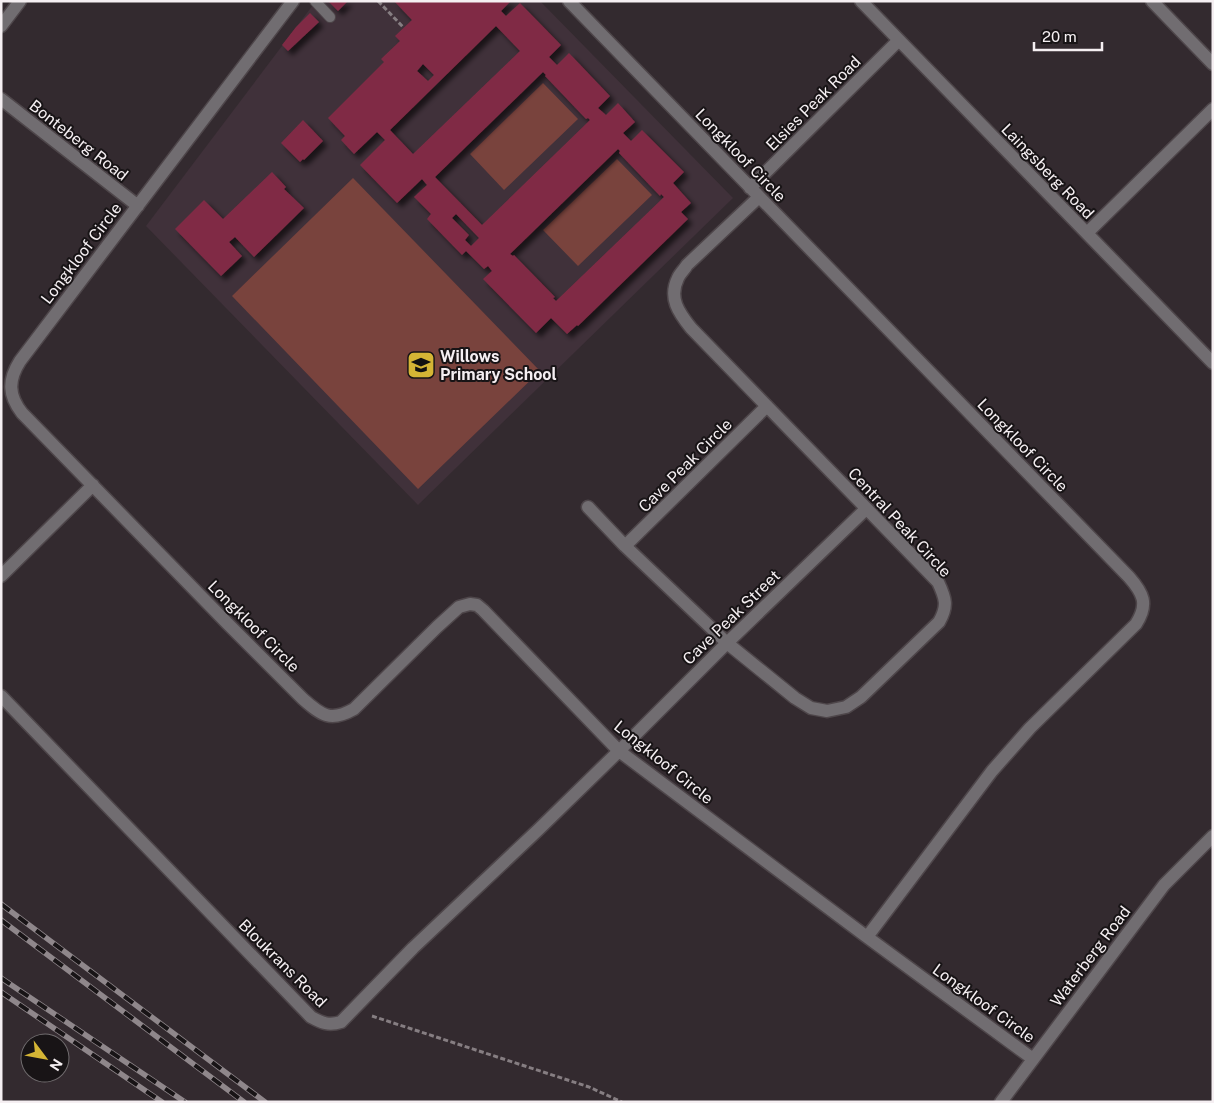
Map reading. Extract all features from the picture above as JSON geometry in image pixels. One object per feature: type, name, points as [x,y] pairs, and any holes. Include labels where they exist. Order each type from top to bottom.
[{"type":"street","points":[[1,26],[20,1]]},
{"type":"street","name":"Longkloof Circle","points":[[293,1],[20,361],[11,379],[11,389],[16,406],[227,623],[316,710],[331,717],[345,714],[354,709],[437,627],[459,608],[470,604],[477,606],[619,750],[648,774],[1033,1060]]},
{"type":"street","name":"Longkloof Circle","points":[[569,1],[1129,577],[1141,593],[1143,608],[1136,624],[1030,728],[992,771],[867,937]]},
{"type":"street","name":"Laingsberg Road","points":[[861,1],[1213,363]]},
{"type":"street","points":[[1152,1],[1213,64]]},
{"type":"street","name":"Elsies Peak Road","points":[[754,193],[899,40]]},
{"type":"street","name":"Bonteberg Road","points":[[1,99],[138,206]]},
{"type":"street","points":[[1087,233],[1213,109]]},
{"type":"street","name":"Central Peak Circle","points":[[588,507],[727,643],[795,698],[811,708],[827,711],[846,707],[861,697],[938,622],[944,612],[944,593],[938,582],[691,328],[680,315],[674,302],[674,292],[678,278],[754,193]]},
{"type":"street","name":"Cave Peak Circle","points":[[626,546],[767,406]]},
{"type":"street","points":[[1,576],[93,485]]},
{"type":"street","name":"Cave Peak Street","points":[[619,750],[866,508]]},
{"type":"street","name":"Bloukrans Road","points":[[1,696],[311,1017],[319,1022],[333,1025],[341,1022],[413,948],[538,830],[619,750]]},
{"type":"street","name":"Waterberg Road","points":[[1001,1102],[1164,885],[1213,836]]},
{"type":"lane","points":[[315,1],[330,16]]},
{"type":"path","points":[[378,1],[404,28]]},
{"type":"path","points":[[367,1014],[589,1087],[622,1102]]},
{"type":"shaded area","name":"Willows Primary School","points":[[316,1],[540,1],[733,198],[418,505],[146,226]]},
{"type":"shaded area","points":[[543,83],[578,119],[504,190],[470,154]]},
{"type":"shaded area","points":[[617,159],[652,195],[578,266],[543,230]]},
{"type":"shaded area","points":[[353,178],[540,371],[418,489],[232,296]]},
{"type":"building","points":[[328,1],[348,1],[338,11]]},
{"type":"building","points":[[394,1],[511,1],[501,11],[506,16],[520,3],[561,45],[549,57],[557,65],[569,53],[610,96],[598,108],[606,115],[618,103],[635,122],[623,133],[631,141],[642,130],[684,172],[673,183],[691,203],[681,212],[688,219],[578,326],[567,334],[551,318],[536,333],[483,279],[492,271],[488,266],[484,269],[466,251],[462,255],[427,219],[431,214],[414,197],[427,185],[422,179],[397,203],[360,165],[385,140],[377,132],[354,154],[341,140],[345,136],[328,118],[384,62],[381,59],[400,41],[395,36],[412,20]],"holes":[[[496,26],[520,51],[413,154],[390,130]],[[423,64],[434,75],[428,81],[417,71]],[[543,72],[586,119],[590,120],[482,225],[435,177]],[[618,149],[619,153],[660,196],[661,194],[664,197],[556,301],[553,298],[555,297],[510,254]],[[456,214],[479,238],[471,246],[465,240],[469,235],[452,218]]]},
{"type":"building","points":[[310,13],[319,22],[288,51],[282,45]]},
{"type":"building","points":[[303,120],[323,141],[300,162],[281,143]]},
{"type":"building","points":[[272,172],[286,187],[284,189],[304,208],[254,257],[235,237],[229,242],[242,256],[221,276],[175,229],[204,200],[223,219]]},
{"type":"railway","points":[[1,904],[265,1102]]},
{"type":"railway","points":[[1,920],[244,1102]]},
{"type":"railway","points":[[1,978],[185,1102]]},
{"type":"railway","points":[[1,992],[162,1102]]},
{"type":"place","name":"Willows Primary School","points":[[421,365]]}]
